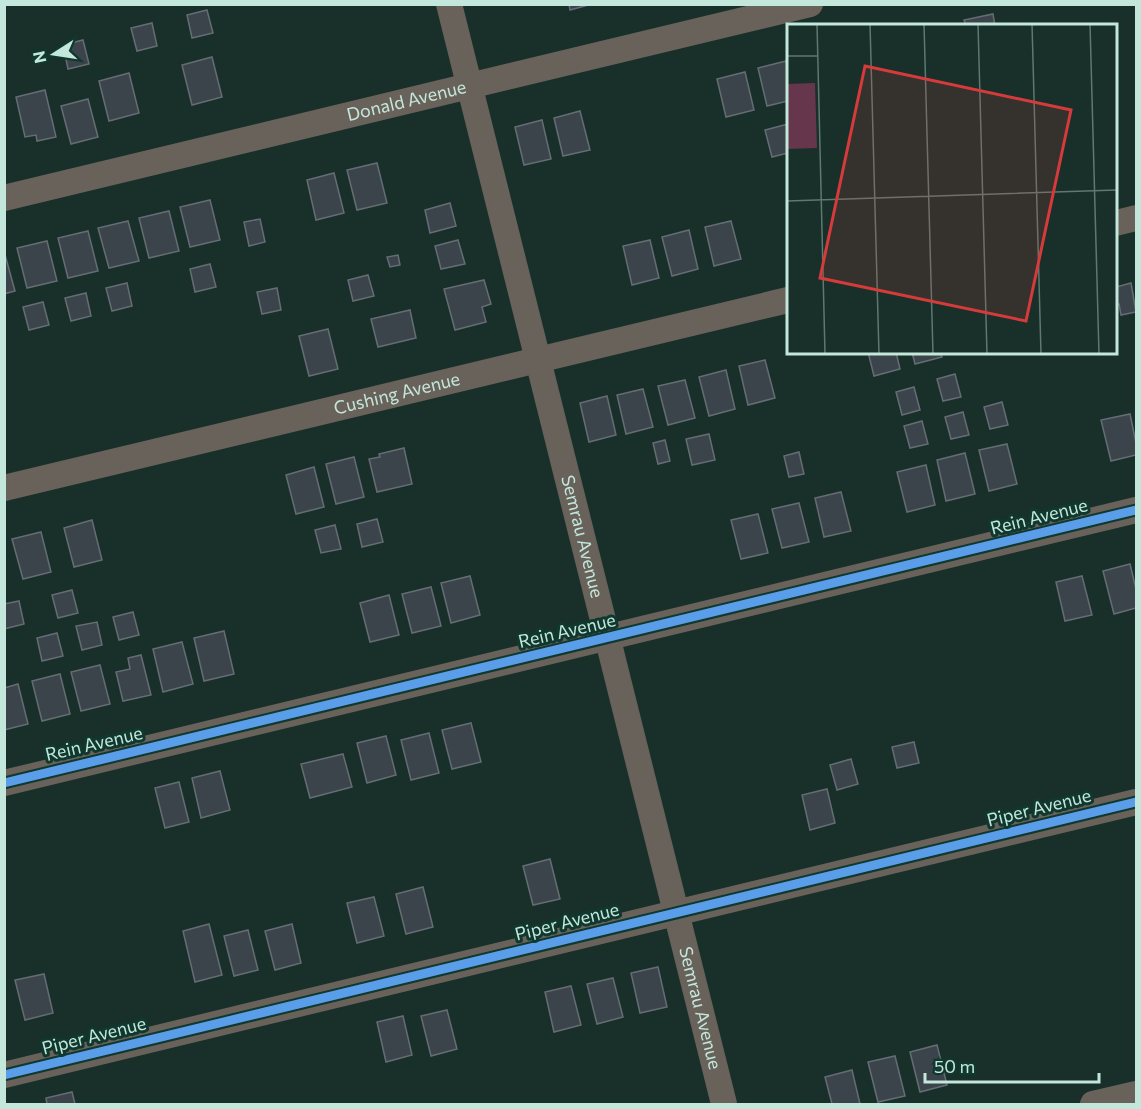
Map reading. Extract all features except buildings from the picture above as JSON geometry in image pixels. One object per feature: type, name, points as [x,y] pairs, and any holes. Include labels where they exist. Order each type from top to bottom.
[{"type":"street","name":"Semrau Avenue","points":[[449,4],[724,1104]]},
{"type":"street","name":"Donald Avenue","points":[[4,198],[810,4]]},
{"type":"street","points":[[1117,223],[1137,218]]},
{"type":"street","name":"Cushing Avenue","points":[[4,489],[538,358],[787,300]]},
{"type":"street","name":"Rein Avenue","points":[[4,783],[1137,510]]},
{"type":"street","name":"Piper Avenue","points":[[4,1075],[1137,802]]},
{"type":"street","points":[[1093,1104],[1137,1094]]},
{"type":"cycle path","points":[[4,783],[1136,510]]},
{"type":"cycle path","points":[[4,1075],[1136,802]]}]
